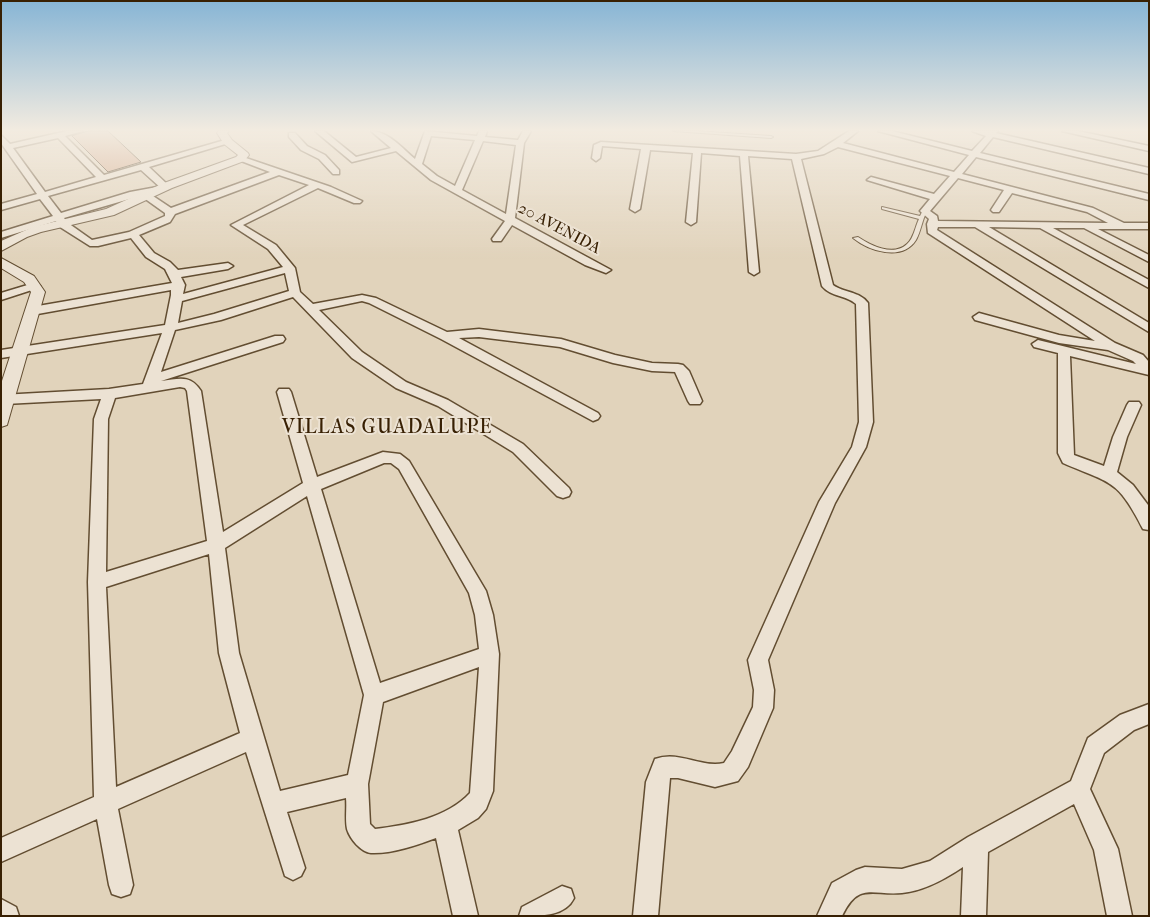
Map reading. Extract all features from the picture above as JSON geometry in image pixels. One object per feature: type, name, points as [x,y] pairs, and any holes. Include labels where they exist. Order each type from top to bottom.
[{"type":"street","points":[[28,174],[61,221],[93,244],[133,234],[166,220],[170,216],[170,212]]},
{"type":"street","points":[[98,174],[103,179]]},
{"type":"street","points":[[1,207],[120,174]]},
{"type":"street","points":[[149,174],[162,189]]},
{"type":"street","points":[[1,235],[61,221],[108,213],[202,174]]},
{"type":"street","points":[[170,212],[275,174]]},
{"type":"street","points":[[280,174],[317,185],[357,201]]},
{"type":"street","name":"20 AVENIDA","points":[[428,174],[589,263],[606,270]]},
{"type":"street","points":[[457,191],[464,174]]},
{"type":"street","points":[[496,239],[510,220],[516,174]]},
{"type":"street","points":[[635,209],[641,174]]},
{"type":"street","points":[[691,222],[695,174]]},
{"type":"street","points":[[746,174],[754,272]]},
{"type":"street","points":[[645,916],[657,782],[663,767],[678,767],[715,776],[730,773],[740,759],[763,708],[764,690],[758,660],[827,502],[859,447],[866,422],[862,303],[858,298],[832,290],[828,286],[800,174]]},
{"type":"street","points":[[951,174],[1090,210],[1121,225]]},
{"type":"street","points":[[1055,174],[1149,197]]},
{"type":"street","points":[[956,175],[923,215],[934,218],[932,231],[1111,346],[1143,356],[1149,370]]},
{"type":"street","points":[[871,180],[937,198]]},
{"type":"street","points":[[317,185],[236,225],[272,247],[290,268],[295,293],[312,308],[356,355],[401,385],[443,403],[518,448],[563,492]]},
{"type":"street","points":[[1,247],[12,239],[133,194],[162,189]]},
{"type":"street","points":[[996,210],[1010,189]]},
{"type":"street","points":[[147,196],[170,212]]},
{"type":"street","points":[[932,224],[1149,226]]},
{"type":"street","points":[[978,225],[1149,328]]},
{"type":"street","points":[[1042,226],[1143,279],[1149,285]]},
{"type":"street","points":[[1087,226],[1149,260]]},
{"type":"street","points":[[1136,226],[1149,232]]},
{"type":"street","points":[[133,234],[150,254],[168,264],[177,280],[176,299],[170,328],[150,384]]},
{"type":"street","points":[[1,262],[29,279],[38,292],[5,399],[1,421]]},
{"type":"street","points":[[32,311],[177,280],[228,266]]},
{"type":"street","points":[[176,299],[290,268]]},
{"type":"street","points":[[1,297],[34,286]]},
{"type":"street","points":[[1,354],[170,328],[217,317],[295,293]]},
{"type":"street","points":[[312,308],[362,298],[372,300],[445,336],[593,416]]},
{"type":"street","points":[[979,317],[1094,346],[1111,346]]},
{"type":"street","points":[[445,336],[479,333],[561,343],[613,360],[652,367],[678,368],[682,371],[694,401]]},
{"type":"street","points":[[5,399],[109,394],[150,384],[279,339]]},
{"type":"street","points":[[1038,344],[1149,370]]},
{"type":"street","points":[[1064,351],[1064,453],[1068,459],[1110,474],[1130,492],[1144,509],[1149,524]]},
{"type":"street","points":[[150,384],[189,384],[194,391],[229,653],[252,738],[293,868]]},
{"type":"street","points":[[98,582],[216,545],[311,486],[383,457],[395,458],[404,465],[477,591],[484,615],[489,654],[483,786],[479,800],[466,814],[445,825],[384,840],[370,841],[359,829],[357,784],[374,696],[311,486],[284,392]]},
{"type":"street","points":[[109,394],[101,419],[98,582],[105,803],[121,886]]},
{"type":"street","points":[[1110,474],[1120,437],[1134,405]]},
{"type":"street","points":[[374,696],[489,654]]},
{"type":"street","points":[[829,916],[841,892],[865,879],[902,881],[936,872],[976,845],[1079,789],[1096,746],[1127,722],[1149,714]]},
{"type":"street","points":[[1,850],[252,738]]},
{"type":"street","points":[[273,804],[357,784]]},
{"type":"street","points":[[1079,789],[1106,849],[1120,916]]},
{"type":"street","points":[[445,825],[466,916]]},
{"type":"street","points":[[973,916],[976,845]]},
{"type":"street","points":[[531,916],[562,898]]},
{"type":"street","points":[[1,911],[6,916]]},
{"type":"lane","points":[[856,238],[868,246],[888,251],[901,250],[912,242],[923,215],[884,208]]},
{"type":"district","name":"VILLAS GUADALUPE","points":[[387,428]]}]
